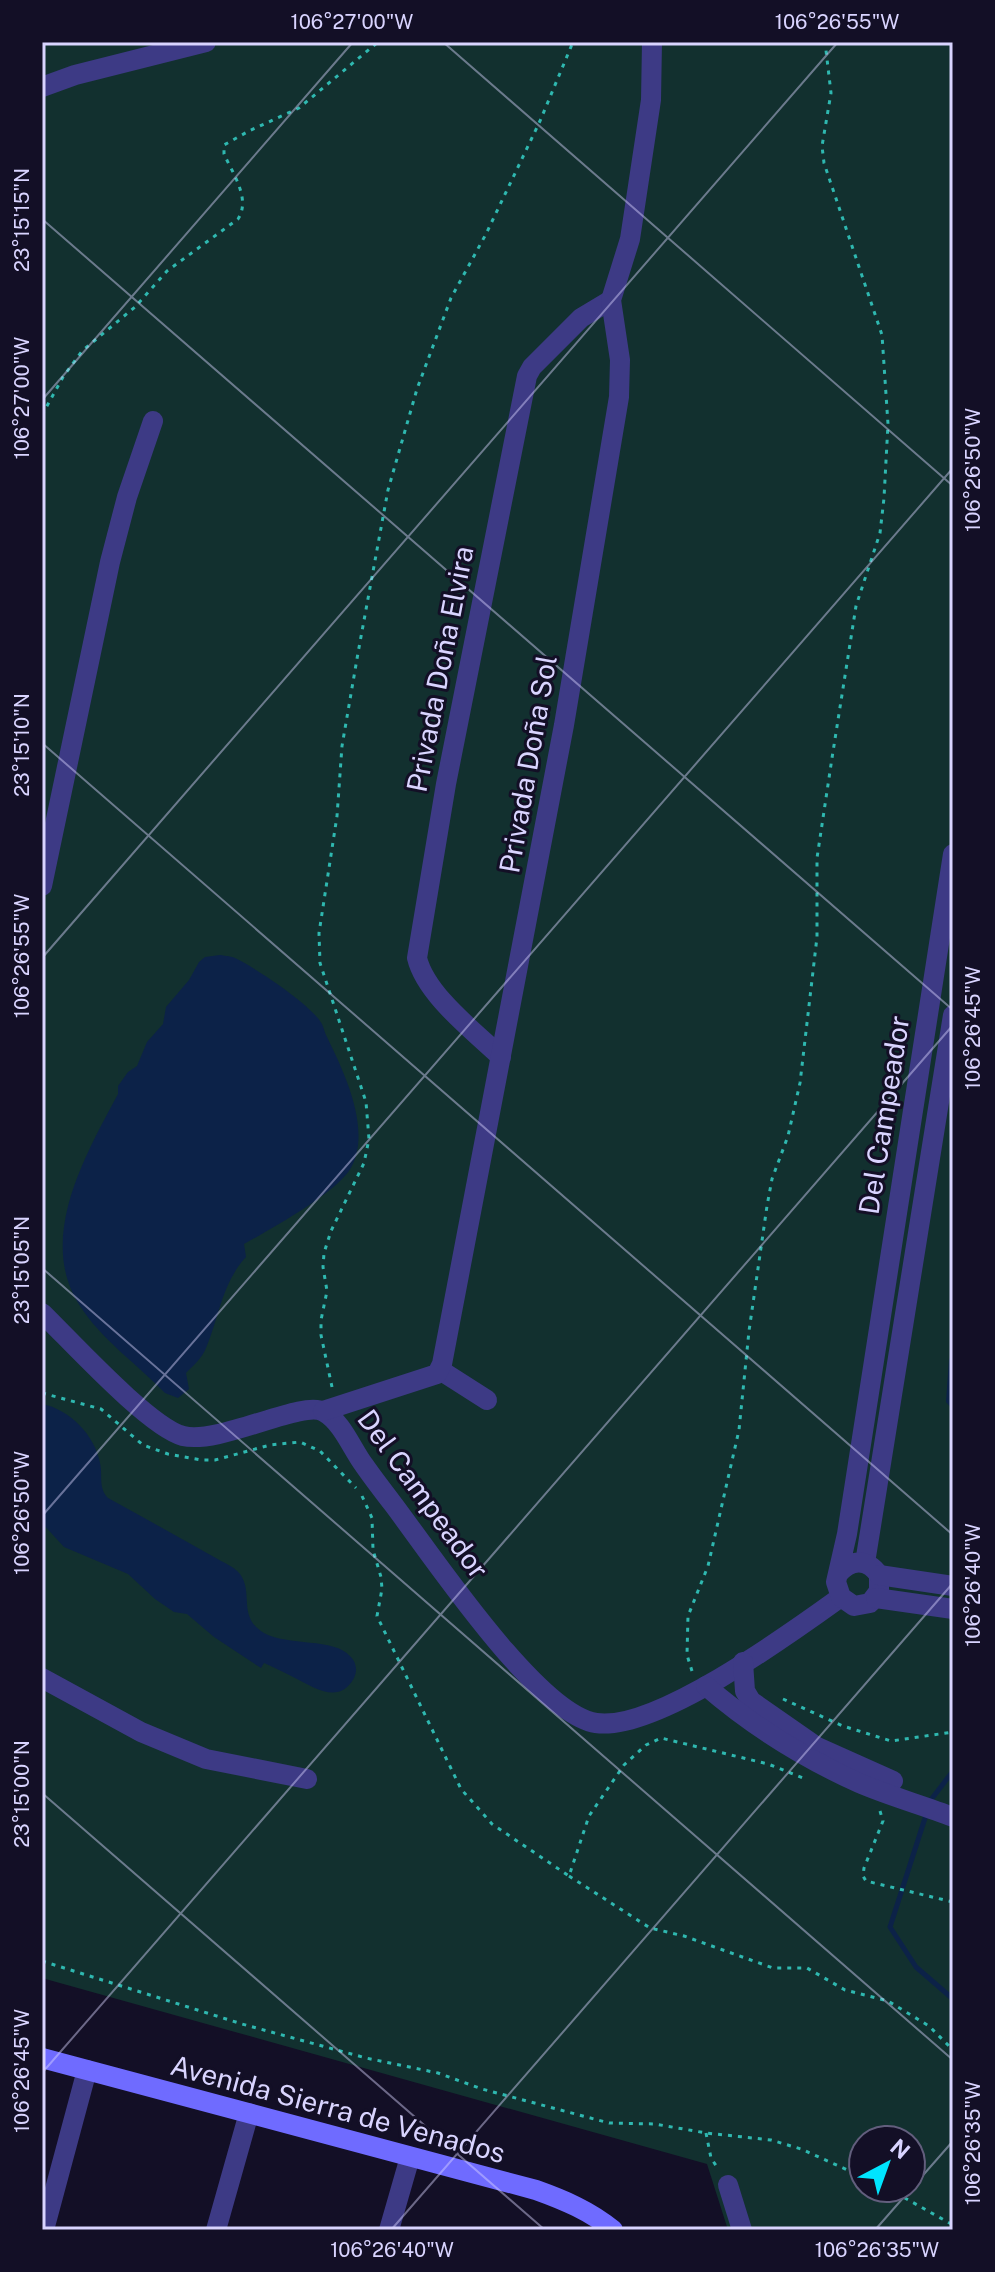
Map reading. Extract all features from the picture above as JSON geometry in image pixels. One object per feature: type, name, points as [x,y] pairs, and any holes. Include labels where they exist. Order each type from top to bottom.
[{"type":"street","points":[[42,87],[75,75],[206,42]]},
{"type":"street","name":"Privada Doña Sol","points":[[440,1370],[564,725],[619,397],[620,360],[611,300],[630,239],[651,100],[652,42]]},
{"type":"street","name":"Privada Doña Elvira","points":[[501,1057],[436,992],[421,973],[417,958],[455,739],[527,376],[532,367],[581,318],[611,300]]},
{"type":"street","points":[[42,886],[110,562],[130,484],[153,421]]},
{"type":"street","name":"Del Campeador","points":[[42,1313],[144,1412],[183,1436],[209,1436],[312,1408],[330,1408],[334,1420],[364,1465],[502,1647],[559,1707],[581,1719],[597,1723],[619,1723],[655,1712],[712,1682],[841,1597],[836,1582],[953,854]]},
{"type":"street","points":[[928,1015],[953,1018]]},
{"type":"street","name":"Del Campeador","points":[[876,1598],[881,1583],[872,1569],[912,1275],[953,1018]]},
{"type":"street","points":[[888,1272],[912,1275]]},
{"type":"street","points":[[330,1408],[437,1374],[440,1370],[487,1400]]},
{"type":"street","points":[[838,1574],[845,1566],[855,1562],[872,1569],[953,1586]]},
{"type":"street","points":[[841,1597],[854,1606],[870,1603],[876,1598],[953,1609]]},
{"type":"street","points":[[743,1662],[745,1691],[751,1701],[778,1722],[817,1747],[923,1800]]},
{"type":"street","points":[[42,1678],[141,1732],[206,1759],[307,1779]]},
{"type":"street","points":[[712,1682],[735,1711],[811,1758],[859,1783],[952,1810]]},
{"type":"street","name":"Avenida Sierra de Venados","points":[[42,2058],[536,2190],[571,2203],[599,2218],[613,2230]]},
{"type":"street","points":[[43,2228],[87,2070]]},
{"type":"street","points":[[216,2230],[249,2113]]},
{"type":"street","points":[[389,2230],[410,2157]]},
{"type":"street","points":[[728,2185],[742,2230]]},
{"type":"path","points":[[42,415],[82,351],[135,307],[167,271],[238,219],[244,210],[244,200],[224,154],[224,145],[299,108],[378,42]]},
{"type":"path","points":[[330,1408],[321,1335],[327,1291],[324,1253],[331,1231],[364,1163],[369,1139],[366,1102],[320,963],[319,933],[337,816],[342,746],[358,653],[388,490],[417,389],[451,298],[486,234],[540,121],[573,42]]},
{"type":"path","points":[[712,1682],[690,1668],[687,1655],[688,1616],[708,1566],[739,1430],[767,1206],[800,1083],[817,937],[817,858],[829,772],[856,606],[880,533],[886,480],[888,424],[882,335],[824,163],[822,146],[831,93],[825,42]]},
{"type":"path","points":[[364,1465],[361,1494],[372,1518],[373,1550],[381,1577],[377,1616],[461,1789],[492,1824],[650,1928],[684,1936],[773,1968],[807,1968],[836,1987],[888,2001],[929,2026],[953,2050]]},
{"type":"path","points":[[773,1694],[843,1726],[891,1741],[953,1732]]},
{"type":"path","points":[[569,1876],[585,1823],[617,1774],[646,1745],[661,1738],[768,1764],[812,1781]]},
{"type":"path","points":[[876,1808],[882,1813],[883,1821],[864,1868],[863,1876],[869,1884],[953,1902]]},
{"type":"path","points":[[42,1961],[270,2031],[366,2058],[438,2073],[482,2089],[609,2123],[655,2124],[771,2140],[801,2149],[847,2170]]},
{"type":"path","points":[[706,2133],[711,2158],[728,2185]]},
{"type":"path","points":[[916,2204],[953,2225]]},
{"type":"green space","points":[[42,42],[953,42],[953,2230],[728,2230],[707,2164],[42,1978]]},
{"type":"water","points":[[220,955],[235,958],[269,978],[305,1005],[320,1021],[354,1103],[358,1139],[356,1156],[341,1180],[300,1211],[244,1244],[246,1257],[226,1289],[204,1352],[186,1373],[189,1389],[178,1398],[165,1393],[120,1351],[98,1330],[80,1306],[68,1280],[63,1253],[64,1225],[80,1170],[118,1094],[118,1086],[137,1066],[147,1042],[163,1024],[166,1007],[189,980],[199,962],[205,957]]},
{"type":"water","points":[[953,1356],[953,1410],[946,1402],[949,1359]]},
{"type":"water","points":[[42,1404],[62,1411],[87,1433],[97,1453],[102,1486],[108,1498],[237,1571],[244,1581],[251,1620],[264,1633],[285,1640],[343,1650],[356,1666],[355,1675],[348,1686],[342,1691],[327,1692],[264,1663],[261,1668],[214,1637],[187,1614],[174,1612],[155,1599],[128,1574],[64,1547],[42,1523]]},
{"type":"waterway","points":[[930,1801],[953,1771]]},
{"type":"waterway","points":[[926,1815],[890,1927],[916,1967],[953,1999]]}]
